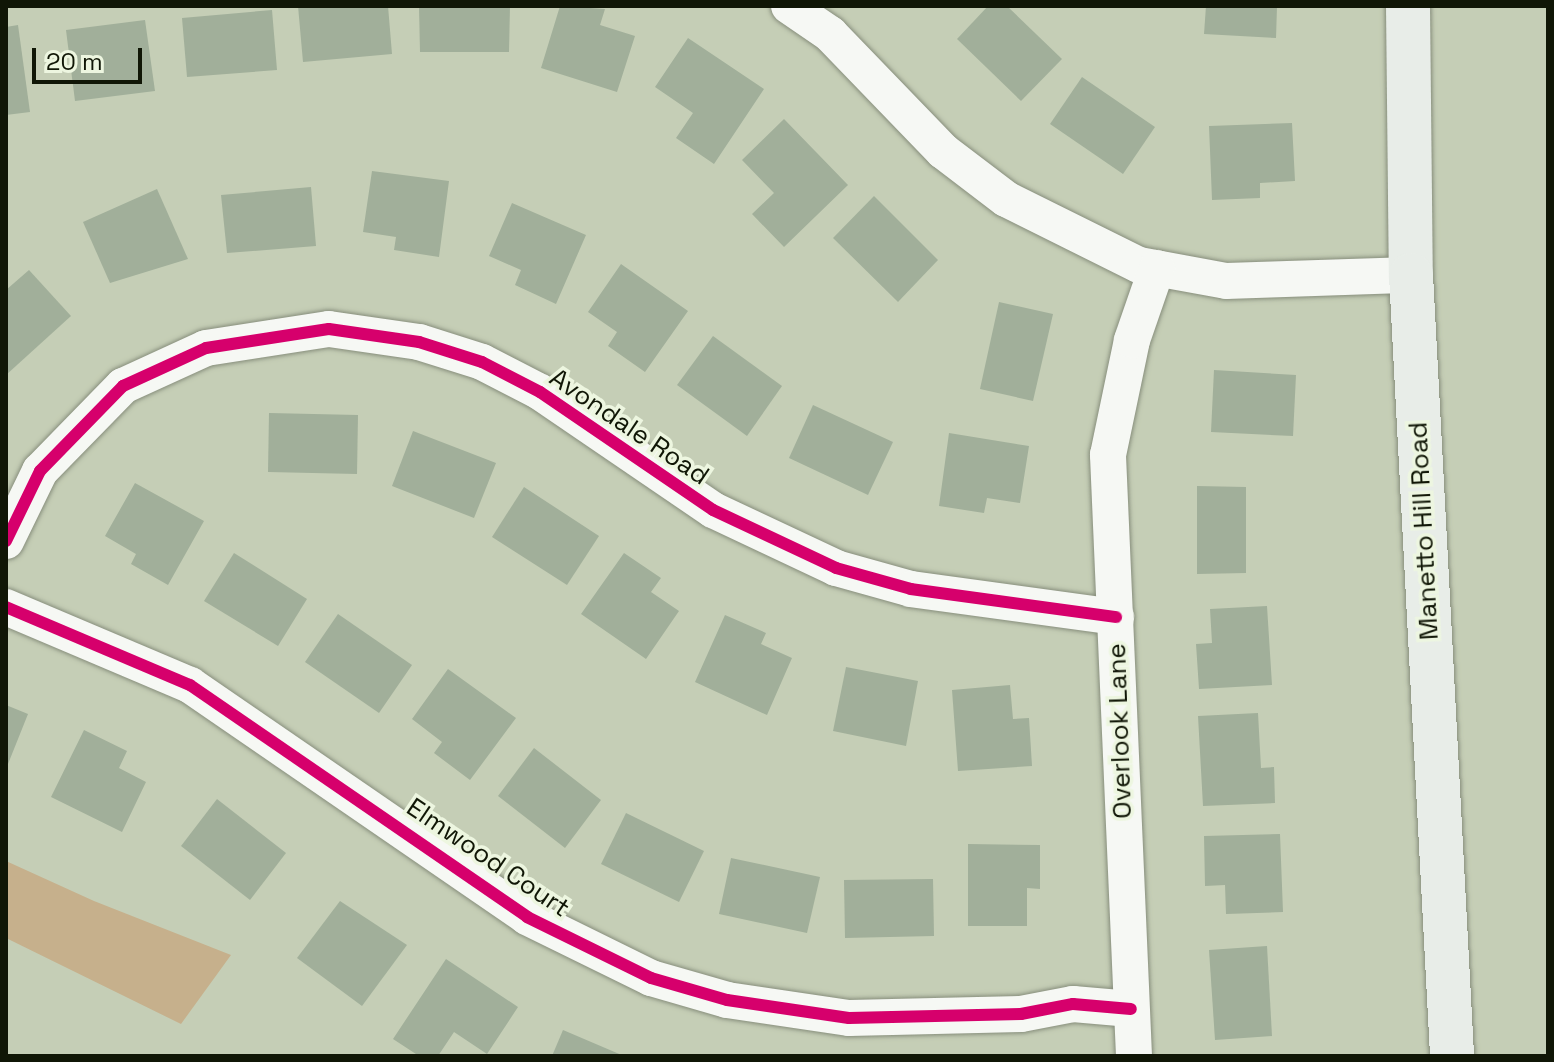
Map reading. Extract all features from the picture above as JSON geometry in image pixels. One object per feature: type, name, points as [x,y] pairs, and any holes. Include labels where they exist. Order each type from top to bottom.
[{"type":"main road","name":"Manetto Hill Road","points":[[1408,6],[1411,275],[1452,1056]]},
{"type":"street","points":[[789,6],[830,34],[943,151],[1006,199],[1072,235],[1157,268],[1226,281],[1411,275]]},
{"type":"street","name":"Overlook Lane","points":[[1134,1056],[1108,455],[1132,340],[1157,268]]},
{"type":"street","name":"Avondale Road","points":[[6,541],[49,459],[123,386],[206,348],[329,329],[419,342],[482,362],[540,392],[713,510],[836,568],[911,589],[1116,617]]},
{"type":"street","name":"Elmwood Court","points":[[6,607],[190,685],[527,917],[651,978],[727,1000],[849,1018],[1021,1014],[1073,1004],[1131,1009]]},
{"type":"shaded area","points":[[6,861],[94,901],[231,955],[181,1024],[6,938]]},
{"type":"building","points":[[298,6],[388,6],[392,54],[303,62]]},
{"type":"building","points":[[419,6],[510,6],[509,52],[420,52]]},
{"type":"building","points":[[560,6],[605,9],[600,25],[635,36],[617,92],[541,68]]},
{"type":"building","points":[[988,6],[1007,6],[1062,59],[1021,101],[957,39]]},
{"type":"building","points":[[1206,6],[1277,6],[1276,38],[1204,34]]},
{"type":"building","points":[[272,10],[277,70],[187,77],[182,18]]},
{"type":"building","points":[[145,20],[155,91],[75,101],[66,30]]},
{"type":"building","points":[[18,25],[30,112],[6,115],[6,27]]},
{"type":"building","points":[[688,38],[764,89],[714,164],[676,138],[693,113],[655,87]]},
{"type":"building","points":[[1082,77],[1155,127],[1123,174],[1050,124]]},
{"type":"building","points":[[784,119],[848,185],[784,247],[752,214],[774,193],[742,160]]},
{"type":"building","points":[[1292,123],[1295,181],[1260,183],[1260,198],[1212,200],[1209,126]]},
{"type":"building","points":[[372,171],[449,181],[439,257],[394,250],[396,237],[363,232]]},
{"type":"building","points":[[311,187],[316,246],[227,253],[221,195]]},
{"type":"building","points":[[157,189],[188,259],[110,283],[83,222]]},
{"type":"building","points":[[874,196],[938,260],[898,302],[833,238]]},
{"type":"building","points":[[512,203],[586,235],[556,304],[515,285],[521,270],[489,256]]},
{"type":"building","points":[[621,264],[688,311],[645,372],[608,346],[617,332],[588,312]]},
{"type":"building","points":[[29,270],[71,316],[6,375],[6,290]]},
{"type":"building","points":[[999,302],[1053,314],[1033,401],[980,389]]},
{"type":"building","points":[[713,336],[782,386],[747,436],[677,385]]},
{"type":"building","points":[[1214,370],[1296,375],[1293,436],[1211,432]]},
{"type":"building","points":[[813,405],[893,442],[868,495],[789,458]]},
{"type":"building","points":[[269,413],[358,415],[357,474],[268,472]]},
{"type":"building","points":[[413,431],[496,463],[474,518],[392,486]]},
{"type":"building","points":[[949,433],[1029,446],[1020,503],[987,498],[984,513],[939,506]]},
{"type":"building","points":[[135,483],[204,521],[168,585],[131,564],[136,554],[105,536]]},
{"type":"building","points":[[1197,486],[1246,487],[1246,573],[1197,574]]},
{"type":"building","points":[[524,487],[599,536],[567,585],[492,537]]},
{"type":"building","points":[[234,553],[307,599],[278,646],[204,601]]},
{"type":"building","points":[[624,553],[661,578],[651,592],[679,611],[646,659],[581,614]]},
{"type":"building","points":[[1267,606],[1272,685],[1199,689],[1196,644],[1212,643],[1210,609]]},
{"type":"building","points":[[338,614],[412,665],[379,713],[305,662]]},
{"type":"building","points":[[725,615],[766,633],[761,644],[792,658],[767,715],[695,682]]},
{"type":"building","points":[[846,667],[918,681],[906,746],[833,731]]},
{"type":"building","points":[[448,669],[516,718],[470,780],[434,753],[442,742],[412,719]]},
{"type":"building","points":[[1010,685],[1013,719],[1029,718],[1032,766],[958,771],[952,690]]},
{"type":"building","points":[[6,705],[28,714],[6,769]]},
{"type":"building","points":[[1258,713],[1261,768],[1274,767],[1275,803],[1203,806],[1198,716]]},
{"type":"building","points":[[84,730],[127,751],[119,768],[146,782],[122,832],[51,797]]},
{"type":"building","points":[[534,748],[601,800],[565,848],[498,796]]},
{"type":"building","points":[[217,799],[286,853],[250,900],[181,846]]},
{"type":"building","points":[[626,813],[704,851],[679,902],[601,864]]},
{"type":"building","points":[[1280,834],[1283,912],[1226,914],[1225,885],[1205,886],[1204,836]]},
{"type":"building","points":[[968,844],[1040,845],[1040,889],[1027,888],[1027,926],[968,926]]},
{"type":"building","points":[[731,858],[820,877],[807,933],[719,914]]},
{"type":"building","points":[[933,879],[934,936],[845,938],[844,880]]},
{"type":"building","points":[[340,901],[407,945],[362,1006],[297,958]]},
{"type":"building","points":[[1267,946],[1272,1036],[1215,1040],[1209,950]]},
{"type":"building","points":[[446,959],[518,1007],[487,1054],[454,1032],[438,1056],[419,1056],[393,1039]]},
{"type":"building","points":[[563,1030],[624,1056],[552,1056]]},
{"type":"cycle path","points":[[6,541],[40,471],[123,386],[206,348],[329,329],[419,342],[482,362],[540,392],[713,510],[836,568],[911,589],[1116,617]]},
{"type":"cycle path","points":[[6,607],[190,685],[527,917],[651,978],[727,1000],[849,1018],[1021,1014],[1073,1004],[1131,1009]]}]
